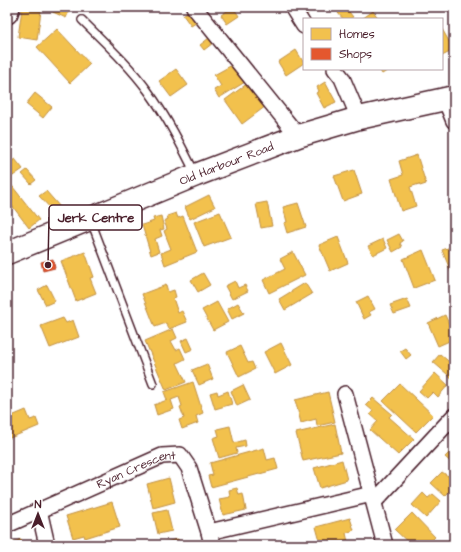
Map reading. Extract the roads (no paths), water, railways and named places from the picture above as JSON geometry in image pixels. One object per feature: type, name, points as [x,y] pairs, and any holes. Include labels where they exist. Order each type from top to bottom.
[{"type":"main road","points":[[7,13],[9,7]]},
{"type":"main road","name":"Old Harbour Road","points":[[7,253],[196,175],[298,136],[359,118],[449,98]]},
{"type":"street","points":[[194,7],[298,136]]},
{"type":"street","points":[[292,7],[303,24]]},
{"type":"street","points":[[336,70],[342,78],[359,118]]},
{"type":"street","points":[[449,98],[454,121]]},
{"type":"street","points":[[345,394],[385,545]]},
{"type":"street","points":[[373,498],[454,416]]},
{"type":"street","name":"Ryan Crescent","points":[[39,510],[162,456],[180,455],[189,468],[210,538],[373,498]]},
{"type":"street","points":[[7,525],[39,510],[47,545]]},
{"type":"lane","points":[[82,20],[117,54],[148,91],[175,132],[196,175]]},
{"type":"lane","points":[[91,219],[153,384]]},
{"type":"place","name":"Jerk Centre","points":[[48,265]]}]
